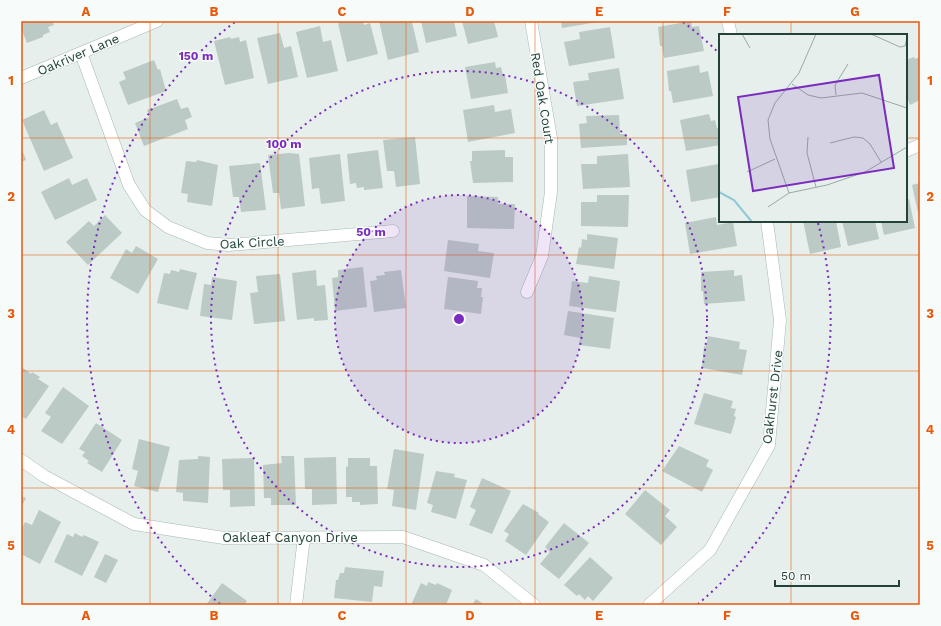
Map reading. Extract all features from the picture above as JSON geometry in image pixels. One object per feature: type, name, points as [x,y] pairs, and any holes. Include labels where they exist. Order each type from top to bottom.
[{"type":"street","name":"Oakriver Lane","points":[[21,78],[157,21]]},
{"type":"street","name":"Red Oak Court","points":[[527,292],[542,256],[551,192],[551,138],[532,21]]},
{"type":"street","points":[[728,21],[731,34]]},
{"type":"street","name":"Oak Circle","points":[[81,53],[129,185],[144,210],[168,227],[207,243],[229,245],[393,231]]},
{"type":"street","points":[[907,151],[920,145]]},
{"type":"street","name":"Oakhurst Drive","points":[[649,605],[710,550],[769,445],[780,320],[767,222]]},
{"type":"street","name":"Oakleaf Canyon Drive","points":[[21,460],[44,476],[134,524],[224,538],[403,537],[484,565],[534,605]]},
{"type":"street","points":[[296,605],[304,537]]},
{"type":"building","points":[[21,21],[52,21],[54,25],[48,27],[50,32],[43,35],[43,37],[27,43],[21,28]]},
{"type":"building","points":[[345,21],[363,21],[364,25],[370,23],[378,54],[347,62],[338,23]]},
{"type":"building","points":[[379,21],[404,21],[405,23],[412,22],[419,52],[388,60]]},
{"type":"building","points":[[421,21],[454,21],[457,36],[426,43]]},
{"type":"building","points":[[462,21],[494,21],[498,37],[468,44]]},
{"type":"building","points":[[561,21],[598,21],[598,22],[562,28]]},
{"type":"building","points":[[691,21],[692,27],[699,26],[704,51],[664,58],[662,46],[660,46],[658,27]]},
{"type":"building","points":[[320,26],[323,42],[331,40],[338,71],[307,78],[296,32]]},
{"type":"building","points":[[610,27],[615,58],[569,66],[564,42],[580,39],[579,32]]},
{"type":"building","points":[[280,33],[284,48],[291,46],[298,77],[268,84],[257,38]]},
{"type":"building","points":[[230,37],[231,39],[239,37],[240,42],[246,40],[254,78],[225,85],[214,41]]},
{"type":"building","points":[[920,57],[920,100],[910,105],[907,98],[907,60]]},
{"type":"building","points":[[154,60],[158,70],[160,69],[166,91],[128,105],[119,82],[126,79],[123,72]]},
{"type":"building","points":[[495,62],[496,68],[501,67],[503,75],[505,75],[508,93],[471,99],[465,67]]},
{"type":"building","points":[[699,65],[700,73],[708,71],[713,96],[673,103],[671,91],[669,91],[667,71]]},
{"type":"building","points":[[619,68],[624,99],[577,106],[573,82],[589,80],[588,73]]},
{"type":"building","points":[[177,99],[181,109],[188,107],[192,117],[185,120],[188,129],[144,146],[135,123],[150,117],[147,110]]},
{"type":"building","points":[[494,105],[495,112],[511,109],[515,133],[468,142],[463,110]]},
{"type":"building","points":[[44,110],[51,125],[57,122],[73,158],[44,171],[22,120]]},
{"type":"building","points":[[709,114],[711,121],[715,120],[717,128],[719,128],[719,145],[686,151],[680,120]]},
{"type":"building","points":[[619,115],[620,134],[627,134],[627,145],[581,148],[579,124],[587,123],[586,116]]},
{"type":"building","points":[[415,137],[420,184],[396,187],[394,171],[387,171],[383,140]]},
{"type":"building","points":[[21,147],[26,160],[21,162]]},
{"type":"building","points":[[378,150],[383,188],[364,190],[364,187],[357,188],[356,183],[350,184],[347,154]]},
{"type":"building","points":[[505,150],[505,157],[513,157],[513,182],[473,183],[470,161],[472,161],[472,151]]},
{"type":"building","points":[[289,153],[299,154],[305,206],[281,209],[279,193],[273,193],[268,155]]},
{"type":"building","points":[[340,154],[345,201],[321,204],[319,188],[312,189],[309,158]]},
{"type":"building","points":[[628,154],[630,187],[583,189],[581,164],[597,164],[597,156]]},
{"type":"building","points":[[197,160],[218,165],[212,206],[187,202],[188,194],[181,193],[186,161],[196,162]]},
{"type":"building","points":[[260,163],[266,210],[241,212],[239,197],[233,197],[229,166]]},
{"type":"building","points":[[718,164],[719,197],[691,202],[686,170]]},
{"type":"building","points":[[69,178],[72,185],[87,178],[97,200],[55,220],[41,192]]},
{"type":"building","points":[[920,183],[920,217],[919,217],[912,185]]},
{"type":"building","points":[[597,195],[629,195],[628,227],[581,226],[581,202],[597,202]]},
{"type":"building","points":[[467,196],[498,197],[498,204],[515,204],[514,229],[467,228]]},
{"type":"building","points":[[907,199],[909,199],[915,228],[884,235],[881,222],[907,222]]},
{"type":"building","points":[[105,215],[122,233],[88,265],[66,242],[89,221],[94,226]]},
{"type":"building","points":[[716,217],[717,225],[733,222],[737,246],[690,254],[685,223]]},
{"type":"building","points":[[803,222],[836,222],[841,247],[810,254]]},
{"type":"building","points":[[842,222],[875,222],[879,239],[848,246]]},
{"type":"building","points":[[587,234],[618,238],[614,269],[576,264],[579,247],[581,248],[582,239],[587,240]]},
{"type":"building","points":[[448,240],[479,244],[478,251],[494,253],[490,278],[444,271]]},
{"type":"building","points":[[136,246],[158,259],[138,294],[110,278],[126,249],[132,253]]},
{"type":"building","points":[[363,267],[367,307],[335,311],[332,278],[338,277],[338,270]]},
{"type":"building","points":[[180,269],[197,273],[188,310],[157,303],[164,273],[170,274],[171,270],[179,272]]},
{"type":"building","points":[[316,270],[317,286],[325,285],[328,320],[314,321],[314,318],[297,320],[292,273]]},
{"type":"building","points":[[401,270],[406,308],[374,312],[370,281],[377,280],[376,276],[385,275],[384,272]]},
{"type":"building","points":[[734,270],[734,276],[742,275],[745,301],[704,304],[703,291],[701,291],[701,272]]},
{"type":"building","points":[[280,274],[285,321],[254,324],[250,293],[258,292],[256,276]]},
{"type":"building","points":[[589,276],[620,281],[616,312],[569,306],[572,281],[588,283]]},
{"type":"building","points":[[212,277],[237,281],[232,320],[200,316],[204,284],[211,285]]},
{"type":"building","points":[[448,277],[478,281],[477,288],[482,288],[481,297],[483,297],[481,314],[444,309]]},
{"type":"building","points":[[568,311],[614,318],[610,349],[579,345],[580,338],[564,335]]},
{"type":"building","points":[[708,336],[740,342],[739,349],[747,350],[742,375],[702,368],[704,346],[706,346]]},
{"type":"building","points":[[23,368],[31,374],[32,372],[40,377],[38,379],[49,386],[26,419],[21,416],[21,370]]},
{"type":"building","points":[[63,387],[89,406],[62,444],[41,431],[51,417],[45,413]]},
{"type":"building","points":[[704,393],[733,401],[731,408],[736,409],[734,416],[736,417],[731,434],[694,424]]},
{"type":"building","points":[[96,423],[122,440],[102,472],[87,463],[89,461],[82,456],[85,452],[79,449]]},
{"type":"building","points":[[139,439],[170,447],[158,492],[134,486],[138,471],[132,469]]},
{"type":"building","points":[[679,446],[709,460],[706,466],[713,470],[702,492],[662,471]]},
{"type":"building","points":[[394,449],[424,454],[416,510],[392,506],[394,490],[387,489]]},
{"type":"building","points":[[198,456],[210,457],[208,503],[183,501],[183,493],[176,492],[179,460],[198,459]]},
{"type":"building","points":[[281,456],[294,456],[296,505],[271,505],[271,498],[264,498],[263,465],[282,463]]},
{"type":"building","points":[[336,457],[337,504],[312,505],[312,489],[305,489],[304,458]]},
{"type":"building","points":[[254,458],[255,506],[230,507],[230,490],[223,490],[222,459]]},
{"type":"building","points":[[348,458],[370,458],[370,466],[377,466],[378,504],[360,505],[360,502],[352,502],[352,497],[346,497],[346,467],[348,466]]},
{"type":"building","points":[[436,471],[455,474],[454,477],[467,480],[456,519],[431,512],[433,505],[427,503]]},
{"type":"building","points":[[482,478],[511,491],[492,534],[469,525],[476,510],[470,507]]},
{"type":"building","points":[[645,490],[670,510],[665,516],[677,527],[661,545],[625,514]]},
{"type":"building","points":[[21,496],[26,498],[21,507]]},
{"type":"building","points":[[523,504],[539,513],[538,514],[549,522],[526,555],[505,541],[509,534],[504,531]]},
{"type":"building","points":[[39,510],[61,522],[40,564],[21,554],[21,530],[25,522],[32,525]]},
{"type":"building","points":[[564,523],[589,543],[559,579],[540,564],[550,552],[545,547]]},
{"type":"building","points":[[75,533],[82,537],[84,535],[99,542],[82,576],[54,562],[67,534],[73,537]]},
{"type":"building","points":[[105,554],[118,560],[106,583],[94,577]]},
{"type":"building","points":[[590,557],[613,578],[593,601],[588,596],[585,600],[579,594],[577,596],[564,585]]},
{"type":"building","points":[[345,567],[384,571],[382,587],[374,586],[372,602],[334,598],[336,580],[338,580],[340,573],[344,573]]},
{"type":"building","points":[[428,582],[436,585],[437,583],[452,590],[446,605],[411,605],[421,583],[427,586]]},
{"type":"building","points":[[222,583],[247,601],[244,605],[206,605]]},
{"type":"building","points":[[476,599],[485,605],[472,605]]}]
